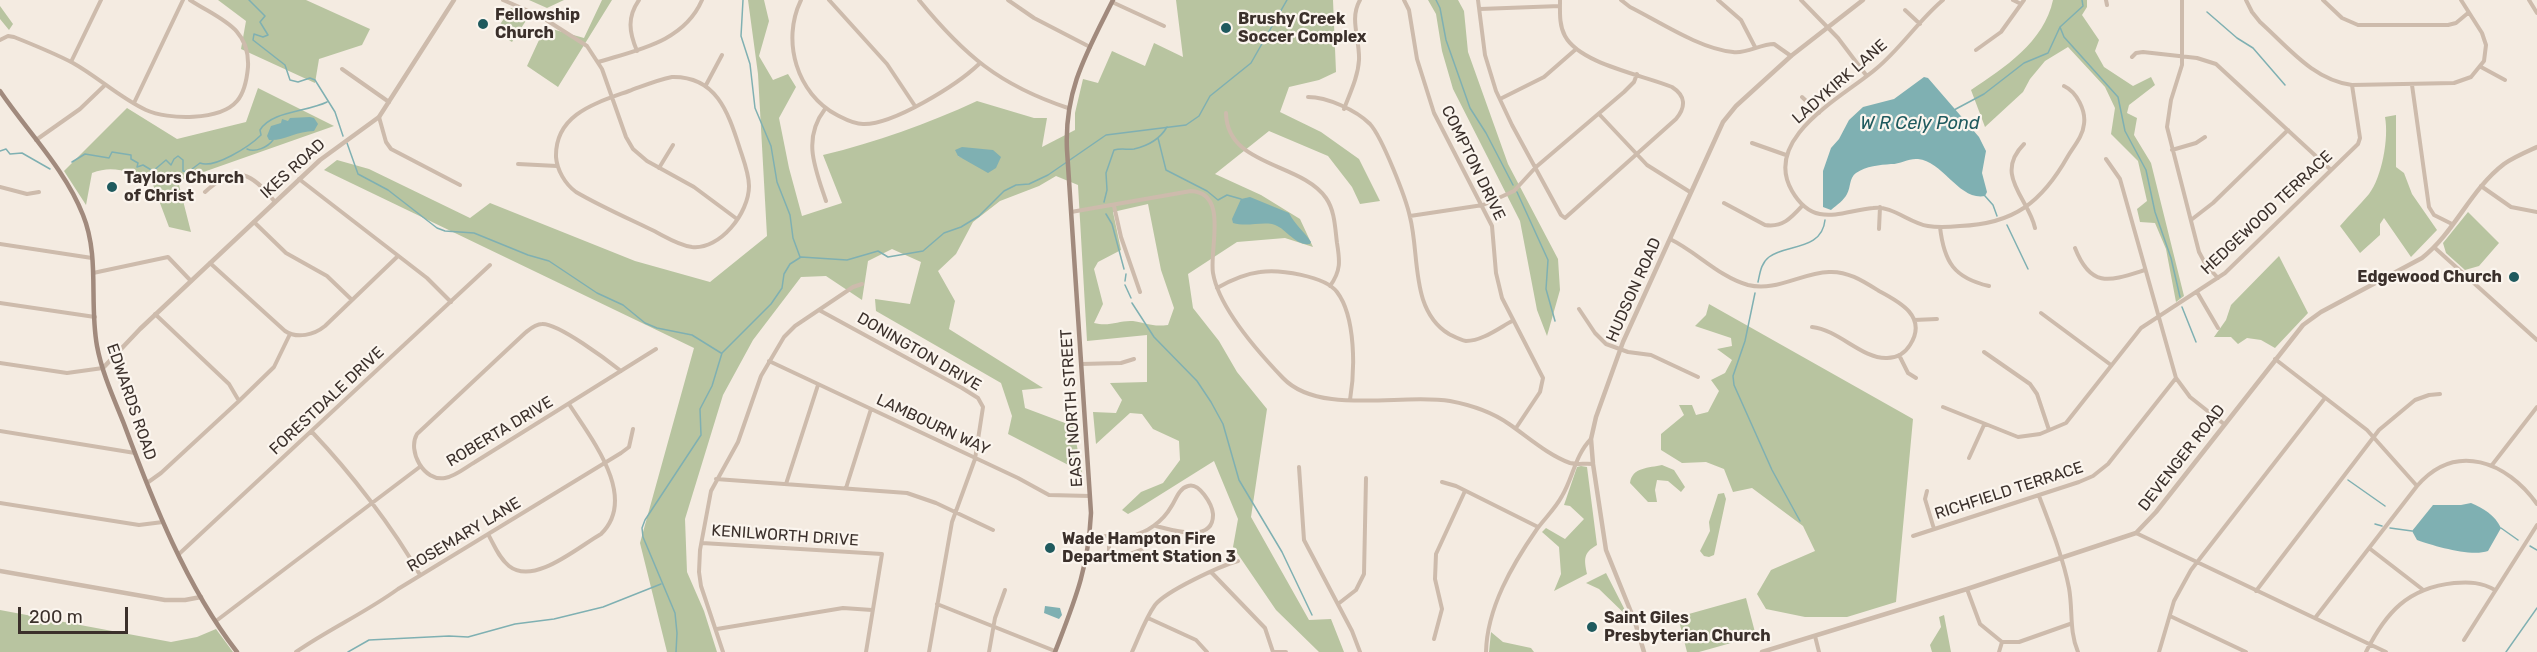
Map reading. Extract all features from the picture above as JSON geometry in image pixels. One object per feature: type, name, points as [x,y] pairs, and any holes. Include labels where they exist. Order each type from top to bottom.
[{"type":"main road","name":"EAST NORTH STREET","points":[[1056,652],[1082,581],[1090,538],[1090,496],[1067,157],[1068,108],[1075,81],[1113,1]]},
{"type":"main road","name":"EDWARDS ROAD","points":[[0,91],[69,186],[79,205],[89,233],[97,346],[103,368],[147,483],[179,554],[201,597],[237,652]]},
{"type":"street","points":[[71,62],[100,0]]},
{"type":"street","points":[[134,103],[183,0]]},
{"type":"street","points":[[0,40],[8,36],[15,37],[71,62],[134,103],[156,113],[191,117],[227,108],[235,103],[241,94],[246,78],[248,60],[242,36],[190,0]]},
{"type":"street","name":"IKES ROAD","points":[[103,368],[155,314],[299,179],[332,149],[379,117],[454,0]]},
{"type":"street","points":[[503,0],[555,25],[587,46],[598,62],[631,146],[640,156],[694,187],[737,219]]},
{"type":"street","points":[[637,51],[630,24],[633,9],[639,0]]},
{"type":"street","points":[[598,62],[637,51],[677,31],[691,17],[702,0]]},
{"type":"street","points":[[801,0],[795,23],[795,59],[805,87],[825,109],[849,121],[865,124],[883,121],[947,90],[979,64]]},
{"type":"street","points":[[830,0],[887,64],[915,106]]},
{"type":"street","points":[[919,0],[949,35],[979,64],[1030,94],[1068,108]]},
{"type":"street","points":[[1008,0],[1034,18],[1090,47]]},
{"type":"street","points":[[1344,109],[1359,66],[1355,20],[1360,0]]},
{"type":"street","name":"COMPTON DRIVE","points":[[1404,0],[1409,10],[1415,53],[1434,113],[1492,226],[1497,285],[1512,321],[1542,374],[1544,383],[1540,392],[1516,428]]},
{"type":"street","points":[[1478,0],[1485,55],[1500,99],[1561,215],[1565,218],[1676,119],[1684,105],[1682,97],[1676,90],[1575,50],[1563,31],[1560,3],[1480,9]]},
{"type":"street","points":[[1622,0],[1630,7],[1700,42],[1734,52],[1774,44],[1791,56]]},
{"type":"street","points":[[1718,0],[1741,20],[1755,47]]},
{"type":"street","points":[[1801,0],[1828,27],[1866,75]]},
{"type":"street","name":"HUDSON ROAD","points":[[1644,652],[1632,613],[1606,550],[1591,439],[1596,417],[1620,350],[1690,192],[1728,115],[1791,56],[1863,0]]},
{"type":"street","name":"LADYKIRK LANE","points":[[1786,155],[1796,137],[1834,98],[1879,66],[1943,0]]},
{"type":"street","points":[[1976,50],[2001,32],[2022,2],[2013,0]]},
{"type":"street","points":[[2182,0],[2182,65],[2167,118],[2168,135],[2201,256],[2218,278]]},
{"type":"street","points":[[2246,0],[2260,22],[2319,75],[2352,85],[2461,82],[2471,77],[2481,67],[2486,55],[2486,42],[2461,0]]},
{"type":"street","points":[[2323,0],[2346,20],[2365,26],[2448,25],[2456,23],[2468,13]]},
{"type":"street","points":[[2529,0],[2537,13]]},
{"type":"street","points":[[1113,1],[1164,26]]},
{"type":"street","points":[[1905,10],[1920,24]]},
{"type":"street","points":[[1500,99],[1544,77],[1575,50]]},
{"type":"street","points":[[2132,57],[2143,52],[2182,56],[2204,59],[2220,67],[2331,170]]},
{"type":"street","points":[[706,85],[722,55]]},
{"type":"street","points":[[2481,67],[2505,80]]},
{"type":"street","points":[[342,69],[390,102]]},
{"type":"street","points":[[1410,216],[1483,205],[1517,188],[1536,167],[1630,86],[1637,74]]},
{"type":"street","points":[[672,77],[687,78],[706,85],[725,107],[749,180],[748,198],[737,219],[723,236],[700,247],[686,246],[579,194],[567,184],[557,166],[557,147],[568,123],[583,109],[611,97],[672,77]]},
{"type":"street","points":[[35,140],[80,109],[105,85]]},
{"type":"street","name":"HEDGEWOOD TERRACE","points":[[1943,407],[2018,437],[2049,430],[2070,419],[2138,331],[2218,278],[2235,264],[2360,140],[2352,85]]},
{"type":"street","points":[[2412,85],[2429,207],[2434,215],[2452,224]]},
{"type":"street","points":[[1752,143],[1786,155],[1786,172],[1790,187],[1803,205],[1816,212],[1834,216],[1880,207],[1924,225],[1940,227],[1993,223],[2026,207],[2052,182],[2083,131],[2084,112],[2069,88],[2064,86]]},
{"type":"street","points":[[1308,97],[1318,98],[1344,109],[1363,119],[1374,130],[1410,216],[1423,301],[1434,322],[1457,338],[1468,341],[1512,321]]},
{"type":"street","points":[[1802,97],[1819,113]]},
{"type":"street","points":[[825,109],[814,126],[811,150],[826,201]]},
{"type":"street","points":[[1226,113],[1230,132],[1242,147],[1308,183],[1327,199],[1334,217],[1340,266],[1337,277],[1330,286]]},
{"type":"street","points":[[1599,114],[1636,155],[1659,175],[1690,192]]},
{"type":"street","points":[[379,117],[386,142],[391,149],[460,185]]},
{"type":"street","points":[[2191,220],[2213,203],[2288,130]]},
{"type":"street","points":[[2172,150],[2201,141],[2205,137]]},
{"type":"street","points":[[2024,144],[2015,156],[2012,172],[2016,191],[2035,228]]},
{"type":"street","points":[[659,168],[673,145]]},
{"type":"street","name":"DEVENGER ROAD","points":[[1762,652],[1967,589],[2136,533],[2156,512],[2291,337],[2311,318],[2407,268],[2435,248],[2481,186],[2504,165],[2537,147]]},
{"type":"street","points":[[2106,159],[2120,179],[2176,378],[2190,397],[2224,424]]},
{"type":"street","points":[[518,164],[557,166]]},
{"type":"street","points":[[205,192],[227,178],[247,176],[258,182],[275,202]]},
{"type":"street","points":[[299,179],[427,278],[451,302]]},
{"type":"street","points":[[2481,186],[2511,207],[2537,212]]},
{"type":"street","points":[[0,187],[27,194],[39,192]]},
{"type":"street","points":[[1071,212],[1191,191],[1203,194],[1209,200],[1214,214],[1215,234],[1212,261],[1217,288],[1255,346],[1290,384],[1306,393],[1350,400],[1450,401],[1488,412],[1516,428],[1545,449],[1575,464],[1593,464]]},
{"type":"street","points":[[1724,203],[1765,225],[1772,226],[1784,223],[1803,205]]},
{"type":"street","points":[[1114,206],[1140,292]]},
{"type":"street","points":[[1879,229],[1880,207]]},
{"type":"street","points":[[254,222],[286,253],[327,276],[352,300]]},
{"type":"street","points":[[1940,227],[1944,251],[1954,268],[1969,280],[1989,286]]},
{"type":"street","points":[[1670,239],[1692,251],[1720,272],[1749,285],[1773,286],[1823,272],[1850,275],[1901,303],[1911,312],[1914,320],[1914,337],[1908,348],[1899,355],[1887,358],[1875,356],[1826,330],[1812,327]]},
{"type":"street","points":[[0,244],[92,258]]},
{"type":"street","points":[[2075,248],[2086,270],[2098,278],[2111,279],[2145,270]]},
{"type":"street","points":[[2435,248],[2537,340]]},
{"type":"street","points":[[210,263],[290,334],[308,335],[318,331],[398,256]]},
{"type":"street","points":[[93,273],[168,257],[191,280]]},
{"type":"street","name":"FORESTDALE DRIVE","points":[[179,554],[490,265]]},
{"type":"street","points":[[1217,288],[1241,276],[1268,271],[1311,278],[1330,286],[1342,302],[1348,320],[1354,365],[1350,400]]},
{"type":"street","points":[[702,543],[709,496],[738,441],[755,390],[769,361],[788,332],[852,288],[862,285]]},
{"type":"street","points":[[2197,292],[2218,328]]},
{"type":"street","points":[[0,303],[95,317]]},
{"type":"street","points":[[1579,309],[1599,338],[1620,350],[1651,355],[1698,377]]},
{"type":"street","name":"DONINGTON DRIVE","points":[[819,310],[906,356],[979,399],[984,407],[975,459],[954,512],[929,652]]},
{"type":"street","points":[[2041,313],[2111,365]]},
{"type":"street","points":[[155,314],[229,384],[239,401]]},
{"type":"street","points":[[1914,320],[1930,317],[1937,319]]},
{"type":"street","points":[[216,621],[421,466],[413,443],[417,434],[532,327],[544,324],[553,326],[621,371]]},
{"type":"street","points":[[147,483],[161,473],[274,367],[290,334]]},
{"type":"street","name":"ROBERTA DRIVE","points":[[421,466],[436,477],[448,477],[656,349]]},
{"type":"street","points":[[1984,352],[2031,384],[2049,430]]},
{"type":"street","points":[[1899,355],[1908,373],[1916,378]]},
{"type":"street","points":[[1081,364],[1121,363],[1134,359]]},
{"type":"street","points":[[2274,359],[2374,438],[2417,486]]},
{"type":"street","name":"LAMBOURN WAY","points":[[769,361],[1045,494],[1090,496]]},
{"type":"street","points":[[0,363],[67,373],[103,368]]},
{"type":"street","name":"RICHFIELD TERRACE","points":[[1912,536],[2084,481],[2103,469],[2176,378]]},
{"type":"street","points":[[786,484],[818,385]]},
{"type":"street","points":[[2256,591],[2379,430],[2411,402],[2428,395],[2440,394]]},
{"type":"street","points":[[2159,652],[2180,589],[2197,563],[2325,398]]},
{"type":"street","points":[[488,534],[503,560],[514,569],[527,573],[544,568],[601,534],[608,526],[613,513],[614,496],[610,471],[569,404]]},
{"type":"street","points":[[2492,465],[2537,407]]},
{"type":"street","points":[[846,488],[871,410]]},
{"type":"street","points":[[1969,458],[1984,425]]},
{"type":"street","name":"ROSEMARY LANE","points":[[296,652],[605,463],[629,447],[633,429]]},
{"type":"street","points":[[0,431],[135,453]]},
{"type":"street","points":[[312,432],[342,465],[404,549],[420,575]]},
{"type":"street","points":[[1486,652],[1489,627],[1497,601],[1538,527],[1562,496],[1584,446],[1591,439]]},
{"type":"street","points":[[2315,618],[2417,486],[2434,470],[2450,463],[2475,461],[2492,465],[2521,486],[2537,504]]},
{"type":"street","points":[[1299,467],[1304,540],[1357,640],[1360,652]]},
{"type":"street","points":[[1338,604],[1356,590],[1364,574],[1366,478]]},
{"type":"street","points":[[716,479],[907,493],[993,530]]},
{"type":"street","points":[[1442,483],[1451,484],[1538,527]]},
{"type":"street","points":[[1090,538],[1131,537],[1156,526],[1166,516],[1176,496],[1187,486],[1192,485],[1198,488],[1213,510],[1212,523],[1207,529],[1196,533],[1183,533],[1156,526]]},
{"type":"street","points":[[1434,639],[1442,609],[1435,579],[1436,554],[1466,491]]},
{"type":"street","points":[[1927,491],[1925,499],[1934,529]]},
{"type":"street","points":[[2039,496],[2069,591],[2070,624],[2078,652]]},
{"type":"street","points":[[0,503],[139,525],[164,521]]},
{"type":"street","points":[[2464,640],[2537,525]]},
{"type":"street","points":[[2136,533],[2386,652]]},
{"type":"street","points":[[1108,536],[1109,557],[1119,558],[1141,550],[1148,559]]},
{"type":"street","name":"KENILWORTH DRIVE","points":[[723,652],[700,581],[702,543],[882,554],[866,652]]},
{"type":"street","points":[[2369,548],[2423,589]]},
{"type":"street","points":[[1132,652],[1155,605],[1165,595],[1238,561]]},
{"type":"street","points":[[0,572],[165,600],[201,597]]},
{"type":"street","points":[[1212,573],[1265,628],[1273,652],[1286,652]]},
{"type":"street","points":[[2366,652],[2403,601],[2423,589],[2471,582],[2482,583],[2495,590]]},
{"type":"street","points":[[1967,589],[1980,624],[2002,642],[2019,642],[2070,624]]},
{"type":"street","points":[[988,652],[993,626],[1005,590]]},
{"type":"street","points":[[937,604],[1056,652]]},
{"type":"street","points":[[717,629],[843,608],[872,610]]},
{"type":"street","points":[[2170,616],[2246,652]]},
{"type":"street","points":[[1148,618],[1196,640],[1207,652]]},
{"type":"street","points":[[1815,636],[1819,652]]},
{"type":"street","points":[[1999,652],[2002,642]]},
{"type":"green space","points":[[218,0],[306,0],[370,29],[362,45],[319,59],[315,83],[241,49],[246,21]]},
{"type":"green space","points":[[529,0],[564,0],[547,8]]},
{"type":"green space","points":[[602,0],[612,0],[558,87],[527,66],[545,27],[584,38]]},
{"type":"green space","points":[[748,0],[764,0],[769,21],[759,56],[773,80],[788,74],[796,87],[779,118],[802,216],[842,203],[823,155],[901,132],[977,101],[1034,118],[1047,118],[1042,147],[1075,130],[1075,113],[1083,79],[1098,83],[1112,51],[1145,66],[1154,43],[1183,57],[1176,0],[1333,0],[1336,72],[1319,80],[1289,87],[1280,112],[1321,132],[1359,159],[1380,201],[1360,204],[1352,187],[1328,156],[1269,131],[1215,174],[1261,195],[1300,219],[1313,247],[1285,238],[1237,242],[1188,274],[1193,308],[1219,341],[1237,372],[1267,409],[1251,517],[1309,620],[1331,619],[1344,652],[1319,652],[1276,610],[1233,547],[1238,519],[1214,461],[1128,514],[1122,510],[1141,492],[1163,483],[1180,460],[1179,441],[1153,429],[1142,414],[1130,413],[1096,444],[1093,412],[1116,413],[1122,400],[1110,383],[1147,382],[1147,335],[1087,341],[1078,185],[1056,176],[1039,186],[1000,201],[973,222],[956,254],[938,271],[955,301],[949,329],[1043,388],[1022,390],[1025,408],[1073,426],[1082,472],[1008,434],[1012,416],[1001,383],[876,311],[875,299],[910,304],[921,262],[892,249],[868,261],[862,300],[826,276],[801,277],[753,340],[723,395],[685,519],[687,572],[704,611],[717,652],[667,652],[640,543],[694,348],[324,170],[337,160],[369,169],[470,218],[490,203],[635,261],[710,282],[767,236],[758,74]],"holes":[[[978,150],[993,150],[974,163],[958,156]],[[1148,204],[1161,270],[1174,308],[1168,325],[1133,321],[1094,323],[1103,304],[1094,269],[1098,262],[1121,250],[1113,212]]]},
{"type":"green space","points":[[1428,0],[1458,0],[1464,11],[1468,52],[1508,164],[1558,259],[1560,290],[1547,336],[1537,310],[1520,221],[1453,89],[1442,51],[1436,14]]},
{"type":"green space","points":[[2053,0],[2087,0],[2087,7],[2082,15],[2099,40],[2095,51],[2104,67],[2133,86],[2151,77],[2155,85],[2129,105],[2127,113],[2137,118],[2134,135],[2151,163],[2184,296],[2176,302],[2166,249],[2155,223],[2140,222],[2137,209],[2147,201],[2138,161],[2111,134],[2115,108],[2105,87],[2068,47],[2045,61],[2030,79],[2023,92],[1985,127],[1971,90],[2009,63],[2032,41],[2041,29]]},
{"type":"green space","points":[[0,6],[13,24],[9,30],[0,19]]},
{"type":"green space","points":[[511,8],[529,16],[512,42],[495,32]]},
{"type":"green space","points":[[258,88],[334,126],[178,181],[191,232],[169,227],[152,182],[129,173],[108,169],[100,170],[92,173],[86,205],[64,171],[127,108],[177,139],[246,122]]},
{"type":"green space","points":[[2396,115],[2396,167],[2404,173],[2412,194],[2437,230],[2411,257],[2384,218],[2380,224],[2380,235],[2360,253],[2340,226],[2374,187],[2383,157],[2386,136],[2385,117]]},
{"type":"green space","points":[[2468,212],[2499,243],[2479,266],[2465,270],[2446,253],[2443,243]]},
{"type":"green space","points":[[2279,256],[2308,313],[2275,348],[2261,340],[2247,338],[2238,344],[2231,337],[2214,337],[2226,320],[2231,305]]},
{"type":"green space","points":[[1709,304],[1913,419],[1896,602],[1847,617],[1805,617],[1766,609],[1757,594],[1771,570],[1815,551],[1803,526],[1752,488],[1733,492],[1724,469],[1706,462],[1682,463],[1661,450],[1661,434],[1684,415],[1679,405],[1692,405],[1696,415],[1708,412],[1719,391],[1711,380],[1725,373],[1732,360],[1717,349],[1732,346],[1731,338],[1695,326],[1706,315]]},
{"type":"green space","points":[[1662,465],[1674,470],[1685,487],[1681,492],[1668,481],[1657,480],[1655,490],[1657,502],[1648,502],[1630,483],[1631,478],[1642,469]]},
{"type":"green space","points":[[1577,467],[1587,467],[1597,545],[1587,554],[1585,564],[1587,574],[1554,591],[1561,574],[1559,547],[1542,532],[1546,528],[1565,539],[1584,519],[1570,506],[1564,505]]},
{"type":"green space","points":[[1724,493],[1726,499],[1714,555],[1704,556],[1700,551],[1710,531],[1709,522],[1718,494]]},
{"type":"green space","points":[[1606,573],[1629,618],[1599,589],[1586,583]]},
{"type":"green space","points":[[1746,598],[1756,636],[1699,652],[1687,652],[1678,617]]},
{"type":"green space","points":[[0,610],[171,642],[197,637],[216,629],[233,652],[0,652]]},
{"type":"green space","points":[[1944,615],[1951,652],[1932,652],[1930,645],[1941,627],[1939,617]]},
{"type":"green space","points":[[1491,632],[1503,642],[1531,648],[1534,652],[1489,652]]},
{"type":"water","name":"W R Cely Pond","points":[[1924,77],[1928,78],[1979,137],[1986,151],[1982,173],[1987,192],[1985,196],[1967,193],[1935,166],[1927,161],[1915,159],[1873,166],[1856,173],[1852,177],[1846,196],[1831,210],[1823,207],[1823,171],[1831,148],[1839,139],[1849,120],[1863,107],[1894,99]]},
{"type":"water","points":[[290,118],[314,118],[318,124],[314,131],[275,140],[269,140],[267,136],[271,126],[281,123],[282,119],[288,121]]},
{"type":"water","points":[[962,147],[993,150],[1001,157],[996,168],[988,173],[958,156],[955,150]]},
{"type":"water","points":[[1250,197],[1289,213],[1311,242],[1310,244],[1299,242],[1272,224],[1233,223],[1232,219],[1241,199]]},
{"type":"water","points":[[2471,503],[2488,512],[2501,528],[2488,551],[2463,552],[2417,540],[2412,531],[2433,505]]},
{"type":"water","points":[[1045,606],[1060,608],[1062,615],[1059,619],[1044,613]]},
{"type":"waterway","points":[[249,0],[265,16],[260,22],[268,35],[263,37],[254,34],[253,40],[285,65],[290,80],[298,82],[310,78],[315,80],[335,112],[343,136]]},
{"type":"waterway","points":[[743,0],[741,36],[750,64],[755,108],[771,146],[777,182],[790,215],[793,238],[800,257]]},
{"type":"waterway","points":[[676,652],[675,613],[643,537],[642,528],[701,435],[700,409],[712,386],[722,353],[771,304],[782,288],[784,274],[790,264],[801,257],[847,260],[878,251],[888,257],[923,251],[944,233],[961,227],[979,216],[1004,191],[1016,185],[1029,184],[1048,175],[1106,135],[1186,125],[1199,116],[1210,96],[1251,63],[1287,0]]},
{"type":"waterway","points":[[1436,0],[1440,8],[1446,40],[1470,108],[1513,185]]},
{"type":"waterway","points":[[1954,110],[1984,94],[2024,63],[2048,53],[2060,27],[2083,6],[2082,0]]},
{"type":"waterway","points":[[2207,12],[2237,38],[2253,48],[2285,85]]},
{"type":"waterway","points":[[2060,27],[2064,37],[2118,97],[2125,131],[2146,170],[2155,212],[2171,258],[2180,297]]},
{"type":"waterway","points":[[72,162],[85,154],[109,158],[112,152],[131,155],[131,159],[138,163],[137,167],[143,165],[153,171],[166,160],[171,165],[178,156],[183,160],[183,171],[188,172],[200,163],[214,163],[240,151],[261,135],[260,130],[272,119],[327,102]]},
{"type":"waterway","points":[[1104,202],[1107,190],[1106,173],[1114,150],[1144,146],[1157,138],[1167,127]]},
{"type":"waterway","points":[[1158,138],[1166,170],[1207,191],[1218,200],[1227,195],[1241,199]]},
{"type":"waterway","points":[[247,149],[261,149],[273,140]]},
{"type":"waterway","points":[[347,143],[358,174],[388,190],[437,228],[445,231],[474,233],[549,261],[597,293],[623,305],[645,323],[657,328],[692,335],[721,353]]},
{"type":"waterway","points":[[0,151],[6,149],[10,154],[22,153],[50,169]]},
{"type":"waterway","points":[[1517,192],[1548,260],[1546,289],[1555,321]]},
{"type":"waterway","points":[[1985,196],[1993,205],[1997,216]]},
{"type":"waterway","points":[[1106,214],[1112,224],[1124,269]]},
{"type":"waterway","points":[[1758,282],[1766,259],[1776,253],[1810,242],[1822,230],[1825,220]]},
{"type":"waterway","points":[[2007,225],[2028,269]]},
{"type":"waterway","points":[[1125,281],[1126,274]]},
{"type":"waterway","points":[[1125,285],[1131,298]]},
{"type":"waterway","points":[[1755,293],[1745,341],[1733,376],[1734,385],[1772,470],[1800,521]]},
{"type":"waterway","points":[[1132,303],[1154,337],[1197,381],[1211,402],[1223,424],[1239,480],[1282,552],[1312,615]]},
{"type":"waterway","points":[[2182,307],[2196,342]]},
{"type":"waterway","points":[[2348,480],[2385,506]]},
{"type":"waterway","points":[[2375,524],[2382,526]]},
{"type":"waterway","points":[[2390,528],[2412,531]]},
{"type":"waterway","points":[[2501,528],[2518,540]]},
{"type":"waterway","points":[[2530,546],[2537,550]]},
{"type":"waterway","points":[[348,652],[369,640],[468,637],[515,624],[554,619],[603,607],[661,584]]},
{"type":"waterway","points":[[2506,652],[2537,608]]},
{"type":"place","name":"Fellowship Church","points":[[483,24]]},
{"type":"place","name":"Brushy Creek Soccer Complex","points":[[1226,28]]},
{"type":"place","name":"Taylors Church of Christ","points":[[112,187]]},
{"type":"place","name":"Edgewood Church","points":[[2514,277]]},
{"type":"place","name":"Wade Hampton Fire Department Station 3","points":[[1050,548]]},
{"type":"place","name":"Saint Giles Presbyterian Church","points":[[1592,627]]}]
